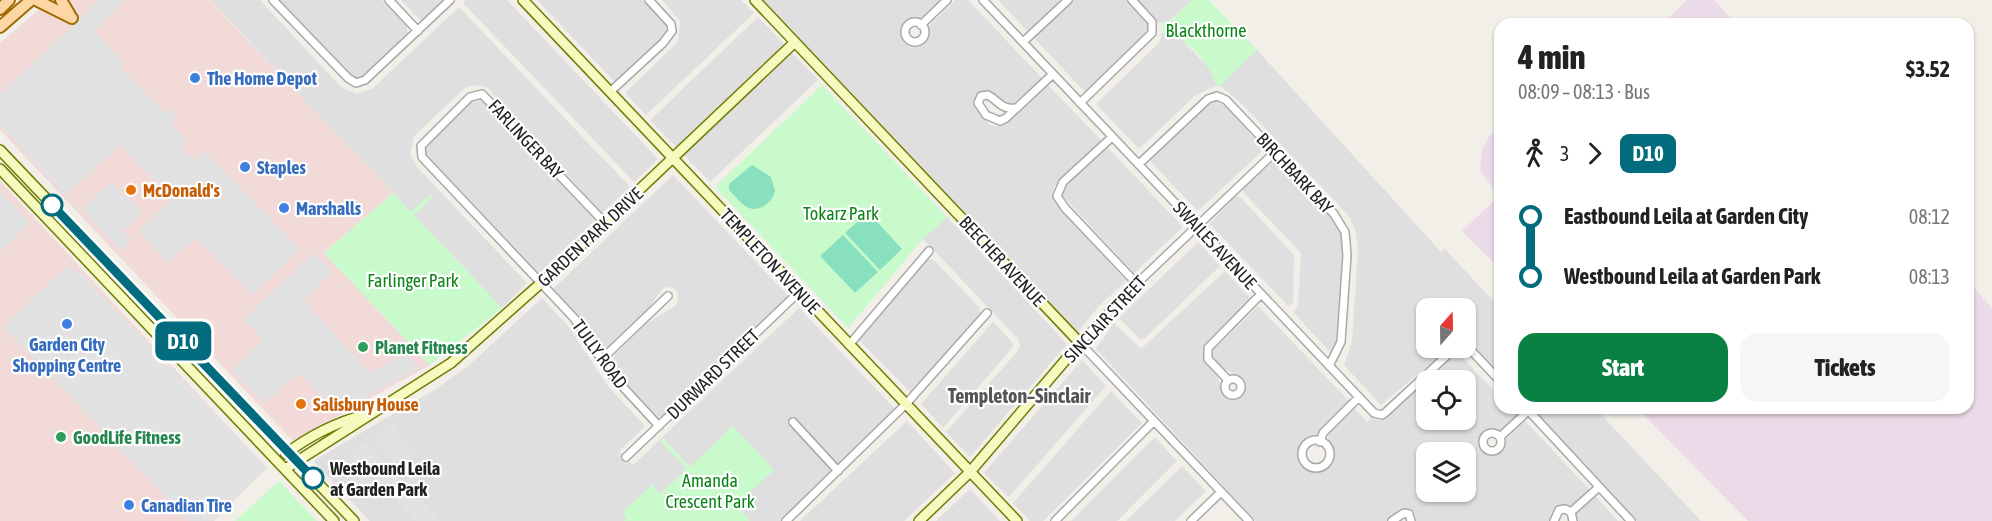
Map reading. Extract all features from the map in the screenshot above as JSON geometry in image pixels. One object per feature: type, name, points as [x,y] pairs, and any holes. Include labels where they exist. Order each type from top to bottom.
[{"type":"main road","points":[[0,9],[9,0]]},
{"type":"main road","points":[[0,27],[31,0]]},
{"type":"main road","points":[[36,0],[72,18],[61,0]]},
{"type":"street","points":[[273,0],[348,78],[356,82],[365,80],[450,0]]},
{"type":"street","points":[[389,0],[417,31]]},
{"type":"street","name":"TEMPLETON AVENUE","points":[[523,0],[1017,521]]},
{"type":"street","points":[[610,92],[663,43],[672,31],[671,24],[649,0]]},
{"type":"street","name":"BEECHER AVENUE","points":[[755,0],[1249,521]]},
{"type":"street","points":[[921,25],[947,0]]},
{"type":"street","name":"SWAILES AVENUE","points":[[983,0],[1374,413],[1382,415],[1444,358]]},
{"type":"street","points":[[1023,42],[1068,0]]},
{"type":"street","points":[[1080,103],[1152,33],[1152,22],[1132,0]]},
{"type":"street","name":"GARDEN PARK DRIVE","points":[[285,470],[296,460],[451,363],[541,283],[795,42]]},
{"type":"street","points":[[1016,108],[1007,109],[1000,106],[987,95],[981,96],[978,103],[986,115],[1000,121],[1016,108],[1053,74]]},
{"type":"street","name":"FARLINGER BAY","points":[[541,283],[422,157],[421,146],[470,97],[482,94],[605,223]]},
{"type":"street","name":"BIRCHBARK BAY","points":[[1138,164],[1208,99],[1217,96],[1226,100],[1340,221],[1347,239],[1341,342],[1329,366]]},
{"type":"street","points":[[1112,137],[1062,182],[1057,196],[1065,208],[1137,284]]},
{"type":"street","points":[[0,150],[354,521]]},
{"type":"street","name":"SINCLAIR STREET","points":[[919,521],[970,472],[1080,343],[1137,284],[1275,152]]},
{"type":"street","points":[[0,169],[334,521]]},
{"type":"street","points":[[849,345],[929,250]]},
{"type":"street","name":"TULLY ROAD","points":[[541,283],[574,318],[611,374],[659,426]]},
{"type":"street","name":"DURWARD STREET","points":[[626,457],[799,292]]},
{"type":"street","points":[[1228,380],[1208,359],[1208,348],[1261,294]]},
{"type":"street","points":[[602,359],[668,296]]},
{"type":"street","points":[[786,521],[906,404],[987,313]]},
{"type":"street","points":[[1476,356],[1494,375]]},
{"type":"street","points":[[1320,442],[1323,433],[1359,397]]},
{"type":"street","name":"GARDEN PARK DRIVE","points":[[278,461],[289,452],[348,419],[369,414]]},
{"type":"street","points":[[1500,437],[1522,414]]},
{"type":"street","points":[[1532,414],[1631,521]]},
{"type":"street","points":[[1055,521],[1154,421]]},
{"type":"street","points":[[793,422],[838,471]]},
{"type":"street","points":[[1320,442],[1327,447],[1328,460],[1320,467],[1310,466],[1303,460],[1303,451],[1308,443],[1320,442]]},
{"type":"street","points":[[1571,513],[1599,487]]},
{"type":"street","points":[[1191,521],[1221,492]]},
{"type":"street","points":[[1554,521],[1559,510],[1565,509],[1571,513],[1573,521]]},
{"type":"street","points":[[1392,521],[1404,513],[1409,514],[1411,521]]},
{"type":"shaded area","points":[[50,0],[209,0],[393,193],[324,253],[430,365],[293,441],[0,130],[0,43]]},
{"type":"shaded area","points":[[98,0],[125,0],[95,31],[125,63],[121,68],[164,112],[168,108],[177,118],[171,123],[187,140],[181,147],[193,160],[204,151],[300,249],[252,295],[196,237],[168,263],[138,230],[172,199],[120,145],[66,196],[0,126],[0,95]]},
{"type":"shaded area","points":[[210,0],[260,0],[341,87],[357,94],[373,88],[459,7],[630,187],[602,213],[487,87],[473,85],[465,88],[414,136],[410,154],[417,167],[527,283],[502,308],[414,215],[433,197],[431,194],[411,212]]},
{"type":"shaded area","points":[[278,0],[382,0],[406,25],[408,34],[358,79],[352,77]]},
{"type":"shaded area","points":[[401,0],[443,0],[443,1],[421,21]]},
{"type":"shaded area","points":[[465,0],[507,0],[658,159],[634,182],[463,3]]},
{"type":"shaded area","points":[[537,0],[643,0],[665,24],[667,33],[615,82]]},
{"type":"shaded area","points":[[662,0],[741,0],[754,13],[646,115],[625,93],[678,42],[680,21]]},
{"type":"shaded area","points":[[760,0],[942,0],[927,16],[911,22],[904,29],[904,37],[913,44],[924,41],[930,25],[955,0],[968,0],[1042,78],[1014,104],[1007,105],[986,92],[976,99],[975,109],[991,126],[1003,126],[1048,85],[1101,140],[1060,179],[1052,195],[1056,204],[1126,281],[1099,306],[1077,333],[1074,332]]},
{"type":"shaded area","points":[[998,0],[1192,0],[1169,21],[1150,24],[1146,33],[1086,93]]},
{"type":"shaded area","points":[[1687,0],[1714,0],[1730,18],[1669,18]]},
{"type":"shaded area","points":[[758,17],[818,80],[710,182],[650,120]]},
{"type":"shaded area","points":[[1163,31],[1178,36],[1212,71],[1216,86],[1196,95],[1139,149],[1096,104],[1159,43]]},
{"type":"shaded area","points":[[1257,50],[1442,253],[1444,248],[1494,302],[1494,370],[1476,351],[1476,298],[1416,298],[1416,358],[1437,358],[1423,370],[1416,370],[1416,376],[1381,405],[1344,365],[1352,341],[1358,249],[1355,229],[1350,218],[1239,101],[1220,86]]},
{"type":"shaded area","points":[[481,100],[595,220],[538,274],[424,152],[428,143],[472,101]]},
{"type":"shaded area","points":[[1215,102],[1225,105],[1264,149],[1198,211],[1150,161],[1210,104]]},
{"type":"shaded area","points":[[1494,133],[1494,189],[1480,171],[1482,151],[1489,136]]},
{"type":"shaded area","points":[[1107,147],[1183,227],[1134,273],[1061,194],[1065,187]]},
{"type":"shaded area","points":[[1273,162],[1278,162],[1336,223],[1342,234],[1344,254],[1337,343],[1332,354],[1293,312],[1298,306],[1301,253],[1244,193],[1243,188]]},
{"type":"shaded area","points":[[673,175],[789,297],[664,416],[658,417],[610,365],[615,354],[646,324],[675,306],[678,301],[678,292],[672,287],[663,288],[642,317],[607,349],[603,350],[553,289]]},
{"type":"shaded area","name":"Garden City Shopping Centre","points":[[0,181],[267,468],[214,521],[0,521]]},
{"type":"shaded area","points":[[112,181],[142,213],[123,231],[131,241],[121,251],[82,209]]},
{"type":"shaded area","points":[[0,191],[30,223],[0,252]]},
{"type":"shaded area","points":[[1235,196],[1240,197],[1294,255],[1293,303],[1289,307],[1210,224]]},
{"type":"shaded area","points":[[1494,201],[1494,263],[1462,231]]},
{"type":"shaded area","points":[[947,217],[1067,344],[970,457],[946,432],[1020,346],[1018,339],[923,239]]},
{"type":"shaded area","points":[[1198,242],[1220,266],[1145,338],[1140,339],[1119,318]]},
{"type":"shaded area","points":[[314,253],[332,272],[304,300],[313,312],[371,373],[405,353],[419,368],[339,412],[300,373],[264,404],[232,371],[263,338],[243,320]]},
{"type":"shaded area","points":[[928,259],[934,260],[980,308],[980,315],[911,393],[859,340]]},
{"type":"shaded area","points":[[65,268],[72,268],[79,272],[267,468],[212,521],[189,521],[3,327]]},
{"type":"shaded area","points":[[1225,271],[1251,299],[1204,346],[1204,360],[1217,376],[1225,395],[1239,396],[1245,386],[1239,377],[1219,366],[1211,352],[1258,306],[1349,401],[1300,451],[1302,463],[1317,473],[1328,468],[1331,457],[1327,442],[1329,433],[1355,409],[1367,422],[1372,418],[1381,421],[1416,390],[1416,430],[1476,430],[1476,372],[1494,391],[1494,414],[1518,415],[1505,427],[1498,431],[1488,430],[1481,437],[1484,452],[1493,455],[1498,452],[1506,439],[1525,421],[1589,489],[1574,505],[1561,508],[1553,521],[1414,521],[1413,512],[1402,508],[1387,521],[1256,521],[1096,349],[1114,323],[1141,349]]},
{"type":"shaded area","points":[[1974,288],[1992,308],[1992,521],[1748,521],[1643,414],[1974,414]]},
{"type":"shaded area","points":[[542,298],[568,326],[607,385],[645,426],[619,451],[633,465],[799,308],[897,411],[781,521],[750,521],[736,505],[733,426],[690,467],[663,438],[660,441],[687,469],[661,494],[652,485],[623,513],[628,518],[624,521],[370,521],[314,462],[315,460],[436,389],[468,366]]},
{"type":"shaded area","points":[[993,322],[1013,343],[1013,347],[943,428],[921,404]]},
{"type":"shaded area","points":[[1451,358],[1463,358],[1474,370],[1438,370]]},
{"type":"shaded area","points":[[1082,360],[1106,386],[1009,497],[984,473]]},
{"type":"shaded area","points":[[1111,391],[1142,423],[1043,521],[1030,521],[1013,503]]},
{"type":"shaded area","points":[[1536,414],[1601,414],[1701,521],[1637,521]]},
{"type":"shaded area","points":[[907,421],[955,473],[904,521],[800,521]]},
{"type":"shaded area","points":[[391,424],[417,451],[398,468],[373,441]]},
{"type":"shaded area","points":[[1155,437],[1177,461],[1117,521],[1071,521]]},
{"type":"shaded area","points":[[364,441],[440,521],[415,521],[348,451],[353,446],[356,449]]},
{"type":"shaded area","points":[[1182,466],[1206,491],[1175,521],[1126,521]]},
{"type":"shaded area","points":[[970,489],[1000,521],[936,521]]},
{"type":"shaded area","points":[[1595,496],[1618,521],[1574,521],[1578,511]]},
{"type":"green space","name":"Blackthorne","points":[[1192,0],[1209,0],[1257,50],[1220,86],[1216,86],[1209,68],[1189,45],[1163,31],[1162,22],[1170,21]]},
{"type":"green space","name":"Tokarz Park","points":[[822,85],[947,217],[923,239],[848,328],[715,187]]},
{"type":"green space","points":[[752,165],[771,177],[775,191],[771,200],[753,209],[745,206],[729,190],[729,184]]},
{"type":"green space","name":"Farlinger Park","points":[[393,193],[411,212],[431,194],[433,196],[414,215],[502,308],[430,365],[324,253]]},
{"type":"green space","points":[[868,212],[902,249],[880,270],[845,233]]},
{"type":"green space","points":[[843,235],[878,272],[855,293],[820,256]]},
{"type":"green space","name":"Amanda Crescent Park","points":[[733,426],[774,470],[736,505],[750,521],[624,521],[627,518],[622,513],[652,485],[661,494],[687,469],[660,440],[662,438],[690,467]]},
{"type":"green space","points":[[279,481],[317,521],[235,521]]},
{"type":"bus line","name":"D10","points":[[52,205],[313,478]]},
{"type":"place","name":"The Home Depot","points":[[195,78]]},
{"type":"place","name":"Staples","points":[[245,167]]},
{"type":"place","name":"McDonald's","points":[[131,190]]},
{"type":"place","name":"Marshalls","points":[[284,208]]},
{"type":"place","name":"Garden City Shopping Centre","points":[[67,324]]},
{"type":"place","name":"Planet Fitness","points":[[363,347]]},
{"type":"place","name":"Salisbury House","points":[[301,404]]},
{"type":"place","name":"GoodLife Fitness","points":[[61,437]]},
{"type":"place","name":"Westbound Leila at Garden Park","points":[[313,478]]},
{"type":"place","name":"Canadian Tire","points":[[129,505]]},
{"type":"district","name":"Templeton–Sinclair","points":[[1019,395]]}]
